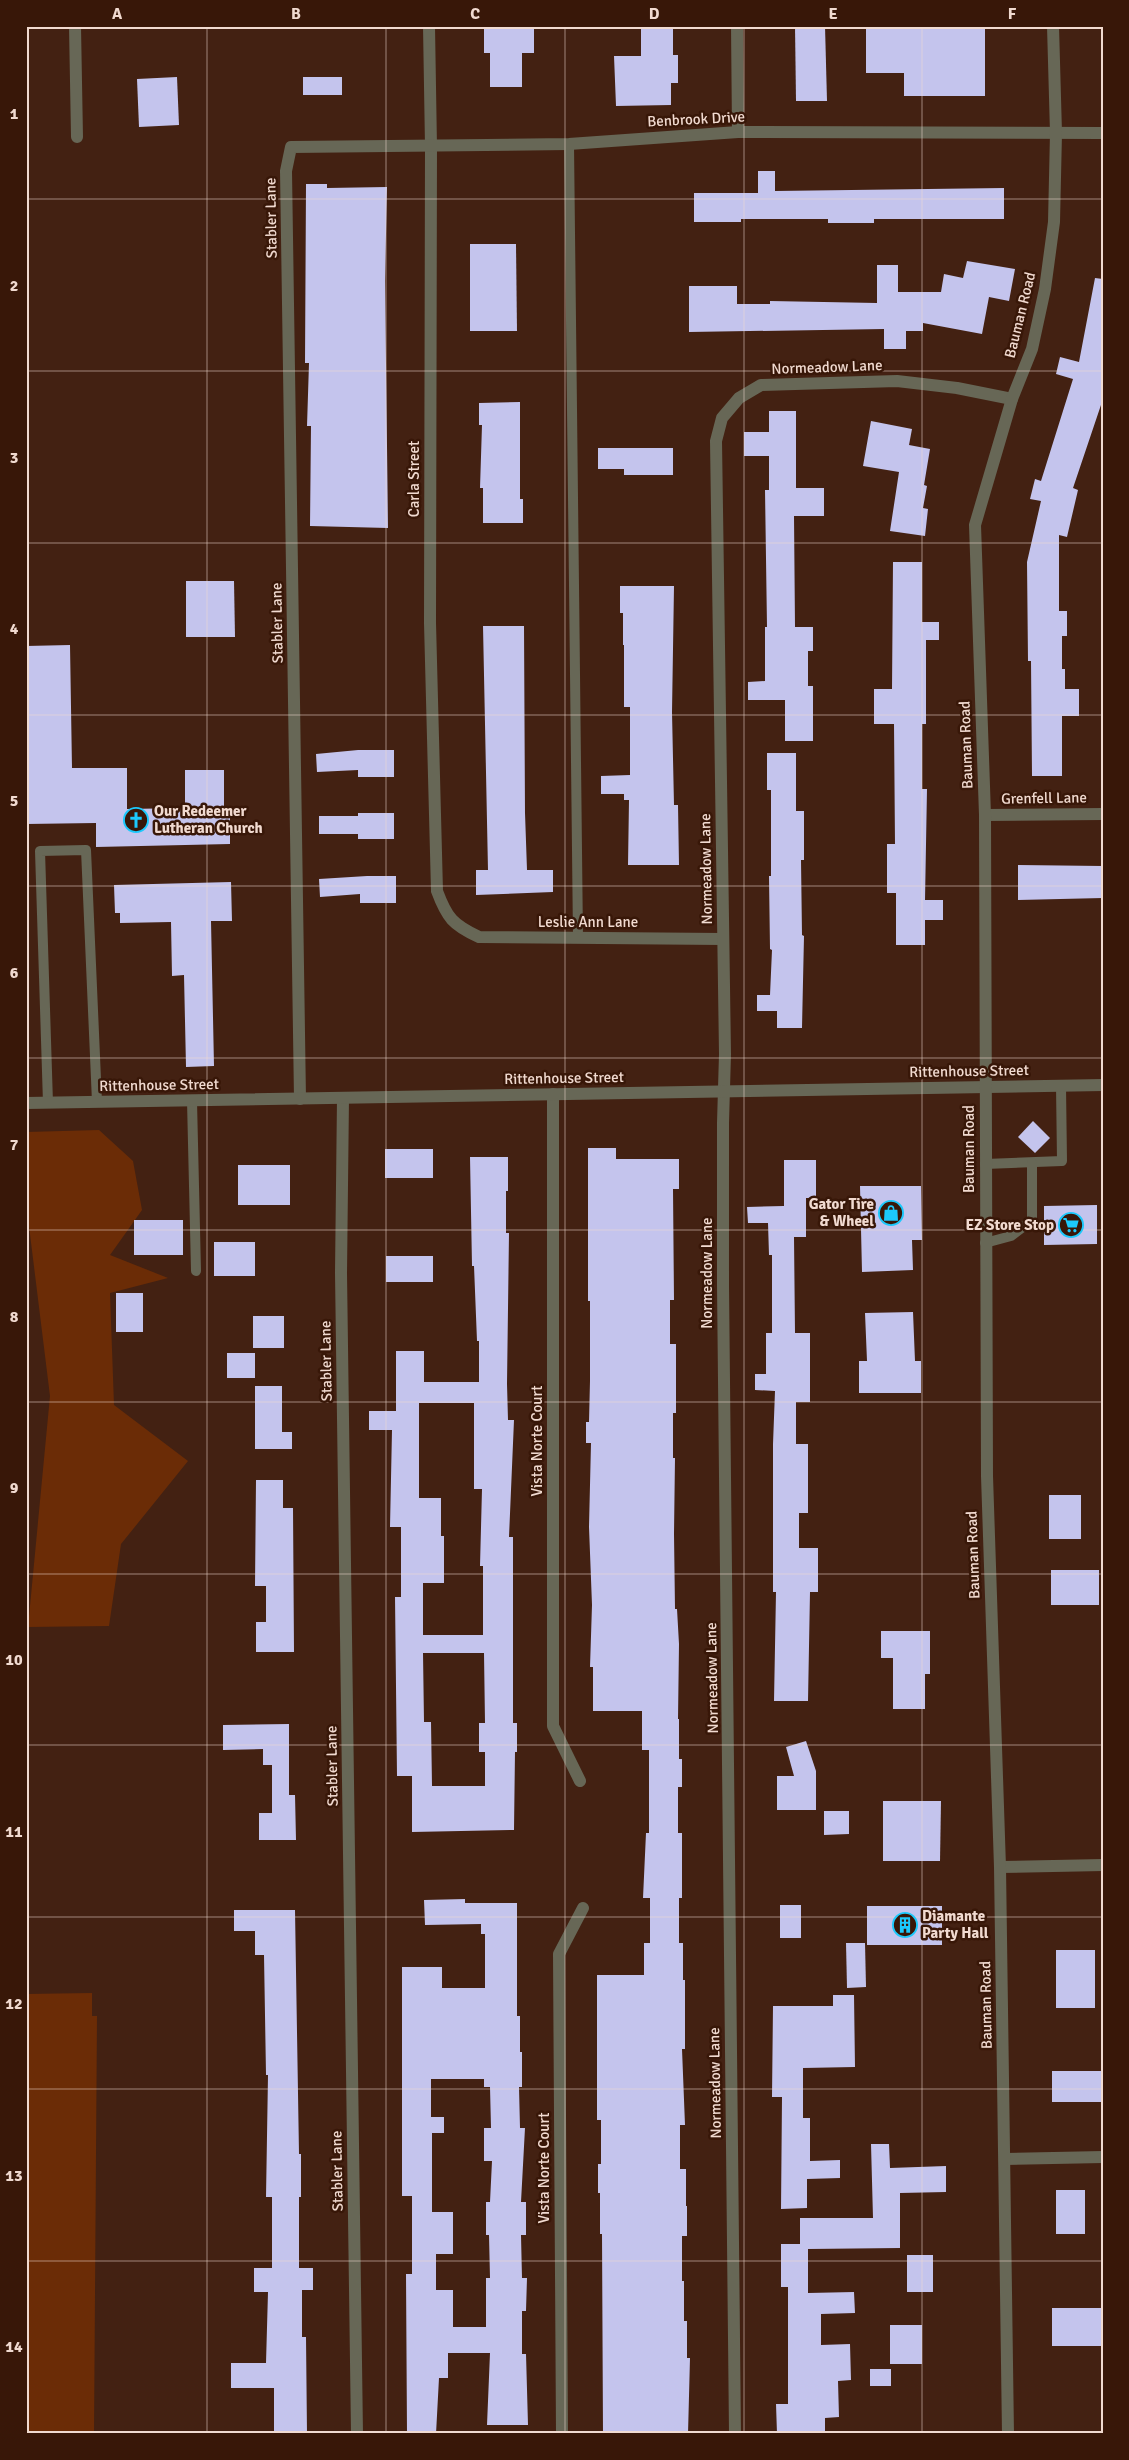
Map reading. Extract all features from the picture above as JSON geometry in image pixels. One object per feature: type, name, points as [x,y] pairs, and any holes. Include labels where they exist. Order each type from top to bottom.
[{"type":"street","points":[[75,26],[77,136]]},
{"type":"street","name":"Carla Street","points":[[429,26],[431,147],[430,623],[437,891],[442,907],[456,926]]},
{"type":"street","points":[[737,26],[738,132]]},
{"type":"street","name":"Bauman Road","points":[[1008,2434],[1000,1867],[987,1476],[984,1164],[984,815],[975,525],[1012,399],[1032,349],[1046,289],[1054,222],[1056,133],[1053,26]]},
{"type":"street","name":"Benbrook Drive","points":[[291,147],[431,147],[570,144],[738,132],[1103,133]]},
{"type":"street","name":"Stabler Lane","points":[[291,147],[286,171],[300,1099]]},
{"type":"street","name":"Normeadow Lane","points":[[735,2434],[723,1285],[723,939],[716,441],[722,418],[738,398],[761,385],[897,381],[957,388],[1012,399]]},
{"type":"street","name":"Grenfell Lane","points":[[984,815],[1103,814]]},
{"type":"street","name":"Leslie Ann Lane","points":[[456,926],[478,937],[723,939]]},
{"type":"street","name":"Rittenhouse Street","points":[[26,1103],[1103,1085]]},
{"type":"street","name":"Vista Norte Court","points":[[552,1094],[553,1726],[580,1781]]},
{"type":"street","name":"Stabler Lane","points":[[343,1098],[341,1273],[357,2434]]},
{"type":"street","points":[[1000,1867],[1103,1865]]},
{"type":"street","name":"Vista Norte Court","points":[[562,2434],[559,1954],[583,1908]]},
{"type":"street","points":[[1005,2159],[1103,2157]]},
{"type":"lane","points":[[570,144],[578,938]]},
{"type":"lane","points":[[48,1103],[40,851],[77,850],[86,850],[97,1102]]},
{"type":"lane","points":[[984,1164],[1062,1161],[1061,1086]]},
{"type":"lane","points":[[192,1100],[196,1271]]},
{"type":"lane","points":[[985,1243],[1011,1236],[1032,1220],[1032,1163]]},
{"type":"shaded area","points":[[99,1130],[133,1161],[142,1210],[110,1255],[168,1278],[110,1293],[114,1405],[188,1461],[121,1544],[109,1626],[28,1627],[50,1396],[26,1202],[26,1132]]},
{"type":"shaded area","points":[[92,1993],[92,2016],[97,2016],[94,2434],[26,2434],[26,1994]]},
{"type":"building","points":[[484,26],[534,26],[534,53],[522,53],[522,87],[490,87],[490,53],[484,53]]},
{"type":"building","points":[[641,26],[673,26],[673,55],[678,55],[678,83],[671,83],[671,105],[616,106],[614,56],[641,56]]},
{"type":"building","points":[[795,26],[825,26],[827,101],[796,101]]},
{"type":"building","points":[[866,26],[985,26],[985,96],[904,96],[904,73],[866,73]]},
{"type":"building","points":[[177,77],[179,125],[139,127],[137,79]]},
{"type":"building","points":[[303,77],[342,77],[342,95],[303,95]]},
{"type":"building","points":[[758,171],[775,171],[775,191],[1004,188],[1004,219],[874,219],[874,223],[828,223],[828,219],[741,219],[741,222],[694,222],[694,193],[758,193]]},
{"type":"building","points":[[306,184],[327,184],[327,188],[387,187],[385,281],[388,528],[310,526],[311,426],[307,426],[309,363],[305,363]]},
{"type":"building","points":[[470,244],[516,244],[517,331],[470,331]]},
{"type":"building","points":[[967,261],[1015,269],[1009,301],[989,297],[982,334],[923,323],[923,331],[906,331],[906,349],[884,349],[884,329],[689,332],[689,286],[737,286],[737,304],[770,304],[770,301],[877,303],[877,265],[898,265],[898,292],[941,292],[944,274],[963,278]]},
{"type":"building","points":[[1095,278],[1103,279],[1103,399],[1073,488],[1078,490],[1067,537],[1059,535],[1059,611],[1067,611],[1067,636],[1062,636],[1062,669],[1065,669],[1065,689],[1079,689],[1079,716],[1062,716],[1062,776],[1032,776],[1031,661],[1028,661],[1027,562],[1041,501],[1030,499],[1035,479],[1041,481],[1073,379],[1056,374],[1060,357],[1079,362]]},
{"type":"building","points":[[520,402],[520,499],[523,499],[523,523],[483,523],[483,488],[480,488],[482,425],[479,425],[479,403]]},
{"type":"building","points":[[769,411],[796,411],[796,488],[824,488],[824,516],[794,516],[795,627],[813,627],[813,651],[808,651],[808,686],[813,686],[813,741],[785,741],[785,700],[748,700],[748,682],[765,681],[765,627],[767,627],[765,490],[769,490],[769,456],[744,456],[744,432],[769,432]]},
{"type":"building","points":[[871,421],[912,429],[909,445],[930,449],[924,485],[927,486],[923,508],[928,509],[925,536],[890,531],[899,472],[863,466]]},
{"type":"building","points":[[598,448],[673,448],[673,475],[624,475],[624,469],[598,469]]},
{"type":"building","points":[[893,562],[922,562],[922,622],[939,622],[939,640],[926,640],[926,724],[922,724],[922,789],[927,789],[925,900],[943,900],[943,920],[925,920],[925,945],[896,945],[896,893],[887,893],[887,844],[895,844],[894,724],[874,724],[874,689],[892,689]]},
{"type":"building","points":[[186,581],[234,581],[235,637],[186,637]]},
{"type":"building","points":[[620,586],[674,586],[672,712],[674,805],[678,805],[679,865],[628,865],[629,800],[624,800],[624,794],[601,794],[601,776],[630,775],[630,707],[624,707],[623,613],[620,613]]},
{"type":"building","points":[[483,626],[524,626],[527,870],[553,870],[553,892],[476,895],[476,870],[488,870]]},
{"type":"building","points":[[70,645],[72,768],[127,768],[127,809],[185,808],[185,770],[224,770],[224,807],[230,807],[230,844],[96,847],[96,823],[26,824],[26,646]]},
{"type":"building","points":[[358,750],[394,750],[394,777],[358,777],[358,770],[317,772],[316,754]]},
{"type":"building","points":[[767,753],[796,753],[796,811],[804,811],[804,860],[801,860],[802,935],[804,936],[802,1028],[777,1028],[777,1011],[757,1011],[757,995],[770,995],[772,950],[770,949],[769,876],[771,876],[771,790],[767,790]]},
{"type":"building","points":[[358,813],[394,813],[394,839],[358,839],[358,834],[319,834],[319,816],[358,816]]},
{"type":"building","points":[[1018,865],[1103,866],[1103,898],[1018,900]]},
{"type":"building","points":[[396,876],[396,903],[360,903],[360,894],[320,897],[319,879]]},
{"type":"building","points":[[231,882],[232,921],[211,921],[214,1066],[186,1067],[184,975],[172,976],[171,922],[120,923],[120,913],[115,913],[114,885]]},
{"type":"building","points":[[1033,1121],[1050,1138],[1035,1153],[1018,1137]]},
{"type":"building","points":[[588,1148],[616,1148],[616,1159],[679,1159],[679,1189],[673,1189],[674,1300],[670,1300],[670,1344],[676,1344],[676,1413],[673,1413],[673,1458],[675,1458],[675,1609],[677,1609],[679,1644],[679,1759],[682,1759],[682,1787],[678,1787],[678,1833],[682,1833],[682,1898],[679,1898],[679,1943],[683,1943],[683,1980],[685,1980],[685,2049],[682,2049],[685,2125],[680,2125],[680,2169],[686,2169],[687,2236],[682,2236],[682,2281],[684,2281],[684,2321],[687,2321],[687,2358],[690,2358],[688,2434],[603,2434],[602,2234],[600,2234],[600,2193],[598,2193],[598,2164],[601,2164],[601,2120],[597,2120],[597,1975],[644,1975],[644,1943],[650,1943],[650,1898],[643,1898],[646,1833],[649,1833],[649,1750],[642,1750],[642,1711],[593,1711],[593,1667],[590,1667],[592,1605],[589,1527],[591,1443],[586,1443],[586,1422],[589,1422],[590,1381]]},
{"type":"building","points":[[385,1149],[433,1149],[433,1178],[385,1178]]},
{"type":"building","points":[[470,1157],[508,1157],[508,1191],[506,1191],[506,1233],[509,1233],[507,1384],[508,1420],[514,1420],[509,1537],[513,1537],[513,1723],[517,1723],[514,1830],[412,1832],[412,1776],[397,1776],[395,1597],[401,1597],[401,1527],[390,1527],[392,1430],[369,1430],[369,1411],[396,1411],[396,1351],[424,1351],[424,1382],[479,1382],[479,1341],[477,1341],[474,1266],[472,1266]],"holes":[[[419,1403],[474,1403],[474,1489],[482,1489],[480,1566],[483,1566],[483,1635],[423,1635],[423,1583],[444,1583],[444,1536],[441,1536],[441,1498],[419,1498]],[[423,1653],[484,1653],[485,1723],[479,1723],[479,1752],[485,1752],[485,1786],[432,1786],[431,1722],[424,1722]]]},
{"type":"building","points":[[784,1160],[816,1160],[816,1198],[806,1198],[806,1237],[794,1237],[795,1333],[810,1333],[810,1402],[796,1402],[796,1444],[808,1444],[808,1513],[799,1513],[799,1548],[818,1548],[818,1592],[810,1592],[808,1701],[774,1701],[776,1592],[773,1592],[773,1444],[775,1391],[755,1390],[755,1374],[766,1374],[766,1333],[772,1333],[772,1255],[769,1255],[768,1223],[748,1223],[747,1207],[784,1206]]},
{"type":"building","points":[[238,1165],[290,1165],[290,1205],[238,1205]]},
{"type":"building","name":"Gator Tire & Wheel","points":[[860,1186],[921,1186],[922,1240],[912,1240],[913,1270],[862,1272]]},
{"type":"building","name":"EZ Store Stop","points":[[1097,1205],[1097,1244],[1044,1245],[1044,1206]]},
{"type":"building","points":[[134,1220],[183,1220],[183,1255],[134,1255]]},
{"type":"building","points":[[214,1242],[255,1242],[255,1276],[214,1276]]},
{"type":"building","points":[[386,1256],[433,1256],[433,1282],[386,1282]]},
{"type":"building","points":[[116,1293],[143,1293],[143,1332],[116,1332]]},
{"type":"building","points":[[913,1312],[915,1361],[921,1361],[921,1393],[859,1393],[859,1361],[867,1361],[865,1313]]},
{"type":"building","points":[[253,1316],[284,1316],[284,1348],[253,1348]]},
{"type":"building","points":[[227,1353],[255,1353],[255,1378],[227,1378]]},
{"type":"building","points":[[255,1386],[282,1386],[282,1432],[292,1432],[292,1449],[255,1449]]},
{"type":"building","points":[[256,1480],[283,1480],[283,1508],[293,1508],[294,1652],[256,1652],[256,1622],[266,1622],[266,1586],[255,1586]]},
{"type":"building","points":[[1049,1495],[1081,1495],[1081,1539],[1049,1539]]},
{"type":"building","points":[[1051,1570],[1099,1570],[1099,1605],[1051,1605]]},
{"type":"building","points":[[881,1631],[930,1631],[930,1674],[925,1674],[925,1709],[893,1709],[893,1658],[881,1658]]},
{"type":"building","points":[[289,1724],[289,1795],[295,1795],[296,1840],[259,1840],[259,1813],[272,1813],[272,1765],[263,1765],[263,1749],[223,1750],[223,1725]]},
{"type":"building","points":[[806,1741],[816,1771],[816,1810],[777,1810],[777,1776],[794,1776],[786,1747]]},
{"type":"building","points":[[883,1801],[941,1801],[940,1861],[883,1861]]},
{"type":"building","points":[[824,1811],[849,1811],[849,1834],[824,1835]]},
{"type":"building","points":[[465,1899],[465,1903],[517,1903],[517,2016],[520,2016],[520,2052],[522,2052],[522,2087],[519,2087],[520,2128],[525,2128],[521,2202],[526,2202],[526,2235],[521,2235],[522,2278],[527,2278],[526,2311],[522,2311],[522,2354],[526,2354],[528,2425],[487,2425],[490,2353],[448,2353],[448,2378],[439,2378],[436,2434],[407,2434],[406,2274],[412,2274],[412,2196],[402,2196],[402,1967],[442,1967],[442,1988],[485,1988],[485,1934],[481,1934],[481,1924],[425,1925],[424,1900]],"holes":[[[431,2079],[484,2079],[484,2087],[490,2087],[491,2128],[484,2128],[484,2161],[492,2161],[490,2202],[486,2202],[486,2235],[489,2235],[490,2278],[486,2278],[486,2327],[453,2327],[453,2290],[436,2290],[436,2254],[453,2254],[453,2212],[432,2212],[432,2133],[444,2133],[444,2117],[431,2117]]]},
{"type":"building","points":[[780,1905],[801,1905],[801,1938],[780,1938]]},
{"type":"building","name":"Diamante Party Hall","points":[[867,1906],[942,1906],[942,1945],[867,1945]]},
{"type":"building","points":[[234,1910],[295,1910],[299,2154],[301,2154],[299,2268],[313,2268],[313,2290],[302,2290],[302,2337],[306,2337],[307,2434],[274,2434],[274,2388],[231,2388],[231,2363],[266,2363],[268,2292],[254,2292],[254,2268],[272,2268],[272,2197],[266,2197],[268,2075],[266,2075],[264,1955],[255,1955],[255,1931],[234,1931]]},
{"type":"building","points":[[846,1943],[865,1943],[866,1987],[847,1988]]},
{"type":"building","points":[[1056,1950],[1095,1950],[1095,2008],[1056,2008]]},
{"type":"building","points":[[833,1995],[854,1995],[855,2067],[803,2068],[803,2118],[810,2118],[810,2161],[840,2160],[840,2178],[807,2179],[807,2208],[781,2209],[782,2097],[772,2097],[773,2006],[833,2006]]},
{"type":"building","points":[[1052,2071],[1103,2071],[1103,2102],[1052,2102]]},
{"type":"building","points":[[871,2144],[889,2144],[890,2168],[946,2166],[946,2192],[900,2193],[900,2248],[808,2249],[808,2293],[854,2292],[855,2313],[821,2314],[821,2345],[850,2344],[851,2380],[838,2381],[839,2417],[825,2418],[825,2434],[777,2434],[776,2404],[788,2404],[788,2287],[781,2287],[781,2244],[800,2244],[800,2218],[873,2218]]},
{"type":"building","points":[[1056,2190],[1085,2190],[1085,2234],[1056,2234]]},
{"type":"building","points":[[907,2255],[933,2255],[933,2292],[907,2292]]},
{"type":"building","points":[[1052,2308],[1102,2308],[1102,2346],[1052,2346]]},
{"type":"building","points":[[890,2325],[922,2325],[922,2364],[890,2364]]},
{"type":"building","points":[[870,2369],[891,2369],[891,2386],[870,2386]]},
{"type":"place","name":"Our Redeemer Lutheran Church","points":[[136,820]]},
{"type":"place","name":"Gator Tire & Wheel","points":[[891,1213]]},
{"type":"place","name":"EZ Store Stop","points":[[1071,1225]]},
{"type":"place","name":"Diamante Party Hall","points":[[905,1925]]}]
